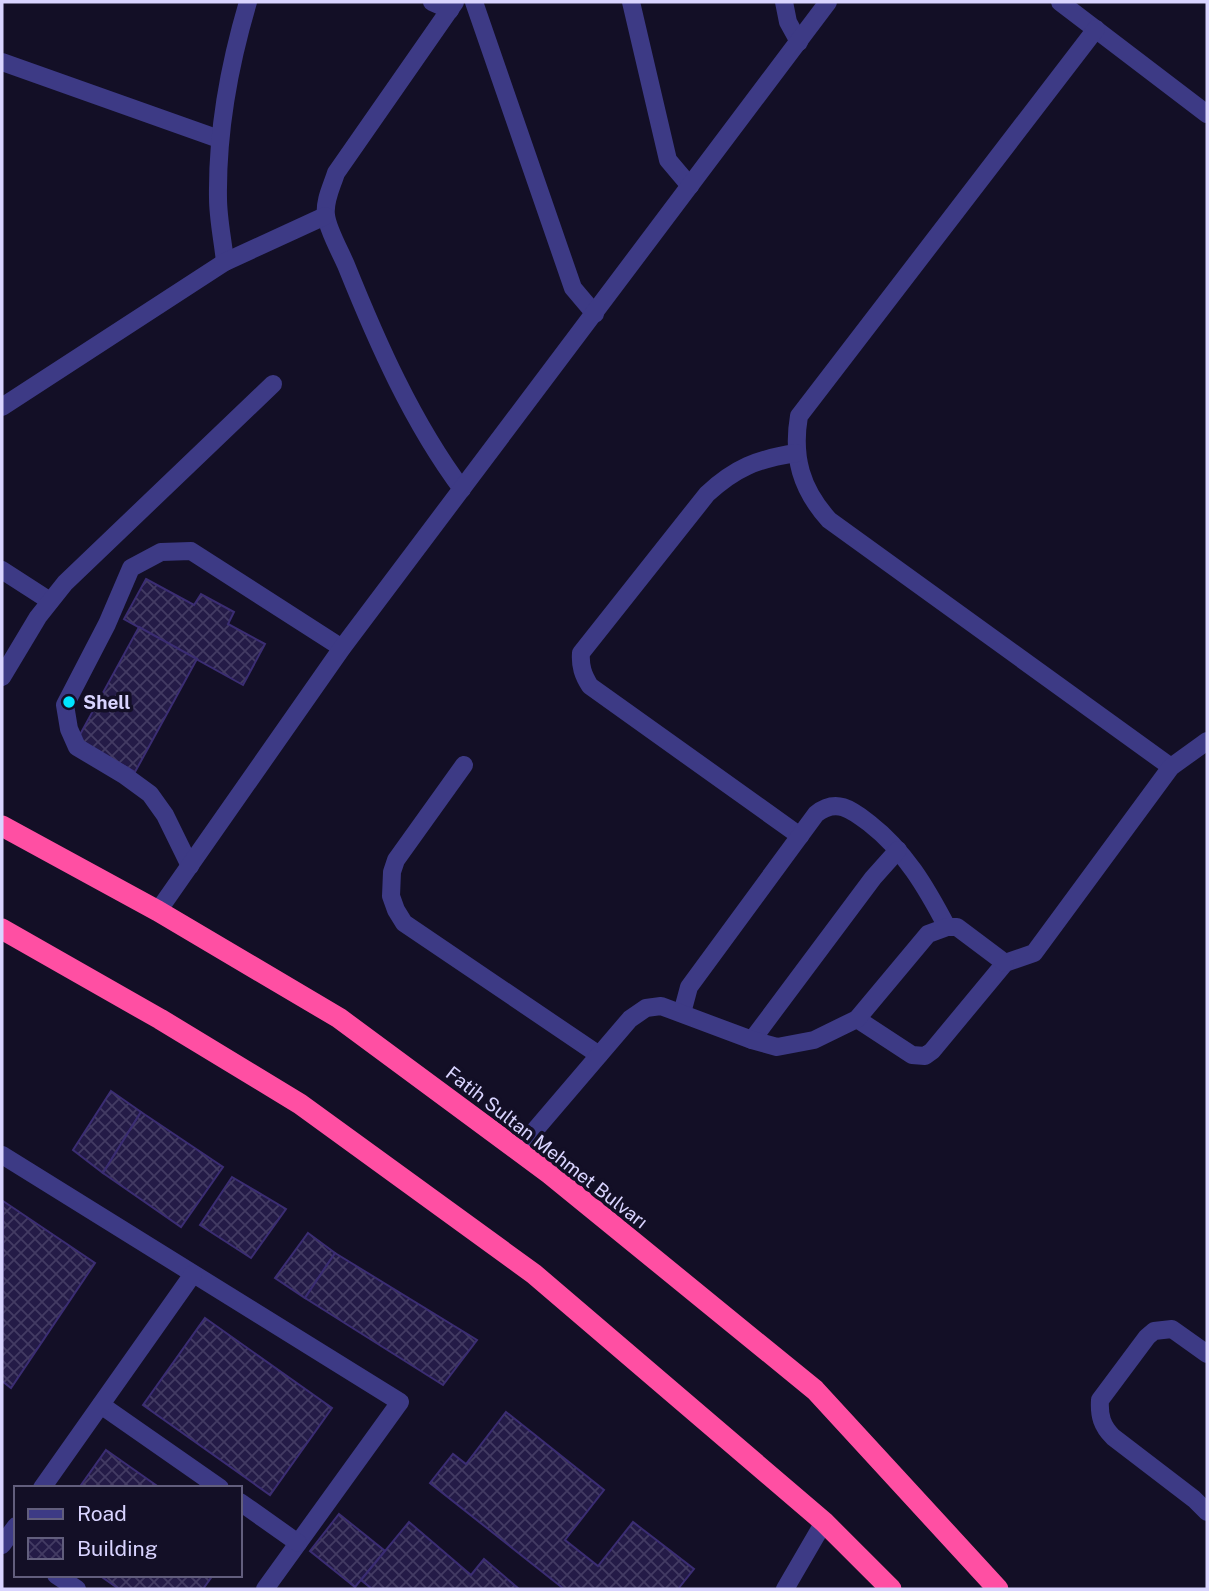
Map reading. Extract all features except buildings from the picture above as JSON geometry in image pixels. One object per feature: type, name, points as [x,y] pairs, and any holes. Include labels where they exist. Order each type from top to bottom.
[{"type":"highway","name":"Fatih Sultan Mehmet Bulvarı","points":[[2,827],[159,911],[339,1018],[519,1150],[815,1390],[998,1589]]},
{"type":"highway","points":[[2,929],[160,1019],[312,1112],[534,1274],[824,1522],[891,1589]]},
{"type":"street","points":[[225,262],[218,201],[219,139],[233,52],[248,2]]},
{"type":"street","points":[[432,2],[452,6],[336,173],[327,198],[326,216],[359,299],[406,397],[436,454],[462,489]]},
{"type":"street","points":[[474,2],[573,288],[595,314]]},
{"type":"street","points":[[631,2],[668,160],[690,186]]},
{"type":"street","points":[[784,2],[788,23],[799,42]]},
{"type":"street","points":[[159,911],[342,648],[828,2]]},
{"type":"street","points":[[1060,2],[1207,114]]},
{"type":"street","points":[[1096,29],[799,416],[796,453],[806,490],[829,520],[1171,768]]},
{"type":"street","points":[[2,62],[219,139]]},
{"type":"street","points":[[2,407],[225,262],[326,216]]},
{"type":"street","points":[[2,677],[50,601],[82,565],[273,384]]},
{"type":"street","points":[[796,453],[768,457],[749,464],[732,473],[707,494],[581,653],[580,661],[581,670],[590,686],[800,836]]},
{"type":"street","points":[[190,866],[165,815],[150,794],[77,747],[69,729],[65,705],[107,624],[131,568],[161,552],[191,551],[342,648]]},
{"type":"street","points":[[2,570],[50,601]]},
{"type":"street","points":[[858,1019],[912,1055],[925,1056],[932,1051],[1005,963],[1034,953],[1171,768],[1207,741]]},
{"type":"street","points":[[464,765],[396,860],[390,884],[396,910],[404,923],[599,1055]]},
{"type":"street","points":[[682,1013],[689,987],[822,809],[844,806],[882,833],[929,891],[947,927]]},
{"type":"street","points":[[752,1040],[873,878],[898,850]]},
{"type":"street","points":[[519,1150],[630,1019],[646,1008],[660,1006],[777,1047],[793,1045],[814,1040],[858,1019],[928,934],[947,927],[957,927],[1005,963]]},
{"type":"street","points":[[2,1155],[400,1402],[264,1589]]},
{"type":"street","points":[[43,1486],[193,1274]]},
{"type":"street","points":[[1207,1353],[1172,1329],[1154,1331],[1100,1401],[1100,1410],[1106,1429],[1113,1437],[1207,1512]]},
{"type":"street","points":[[101,1405],[216,1486]]},
{"type":"street","points":[[242,1503],[298,1543]]},
{"type":"street","points":[[785,1589],[824,1522]]},
{"type":"street","points":[[59,1577],[77,1589]]},
{"type":"place","name":"Shell","points":[[69,702]]}]
